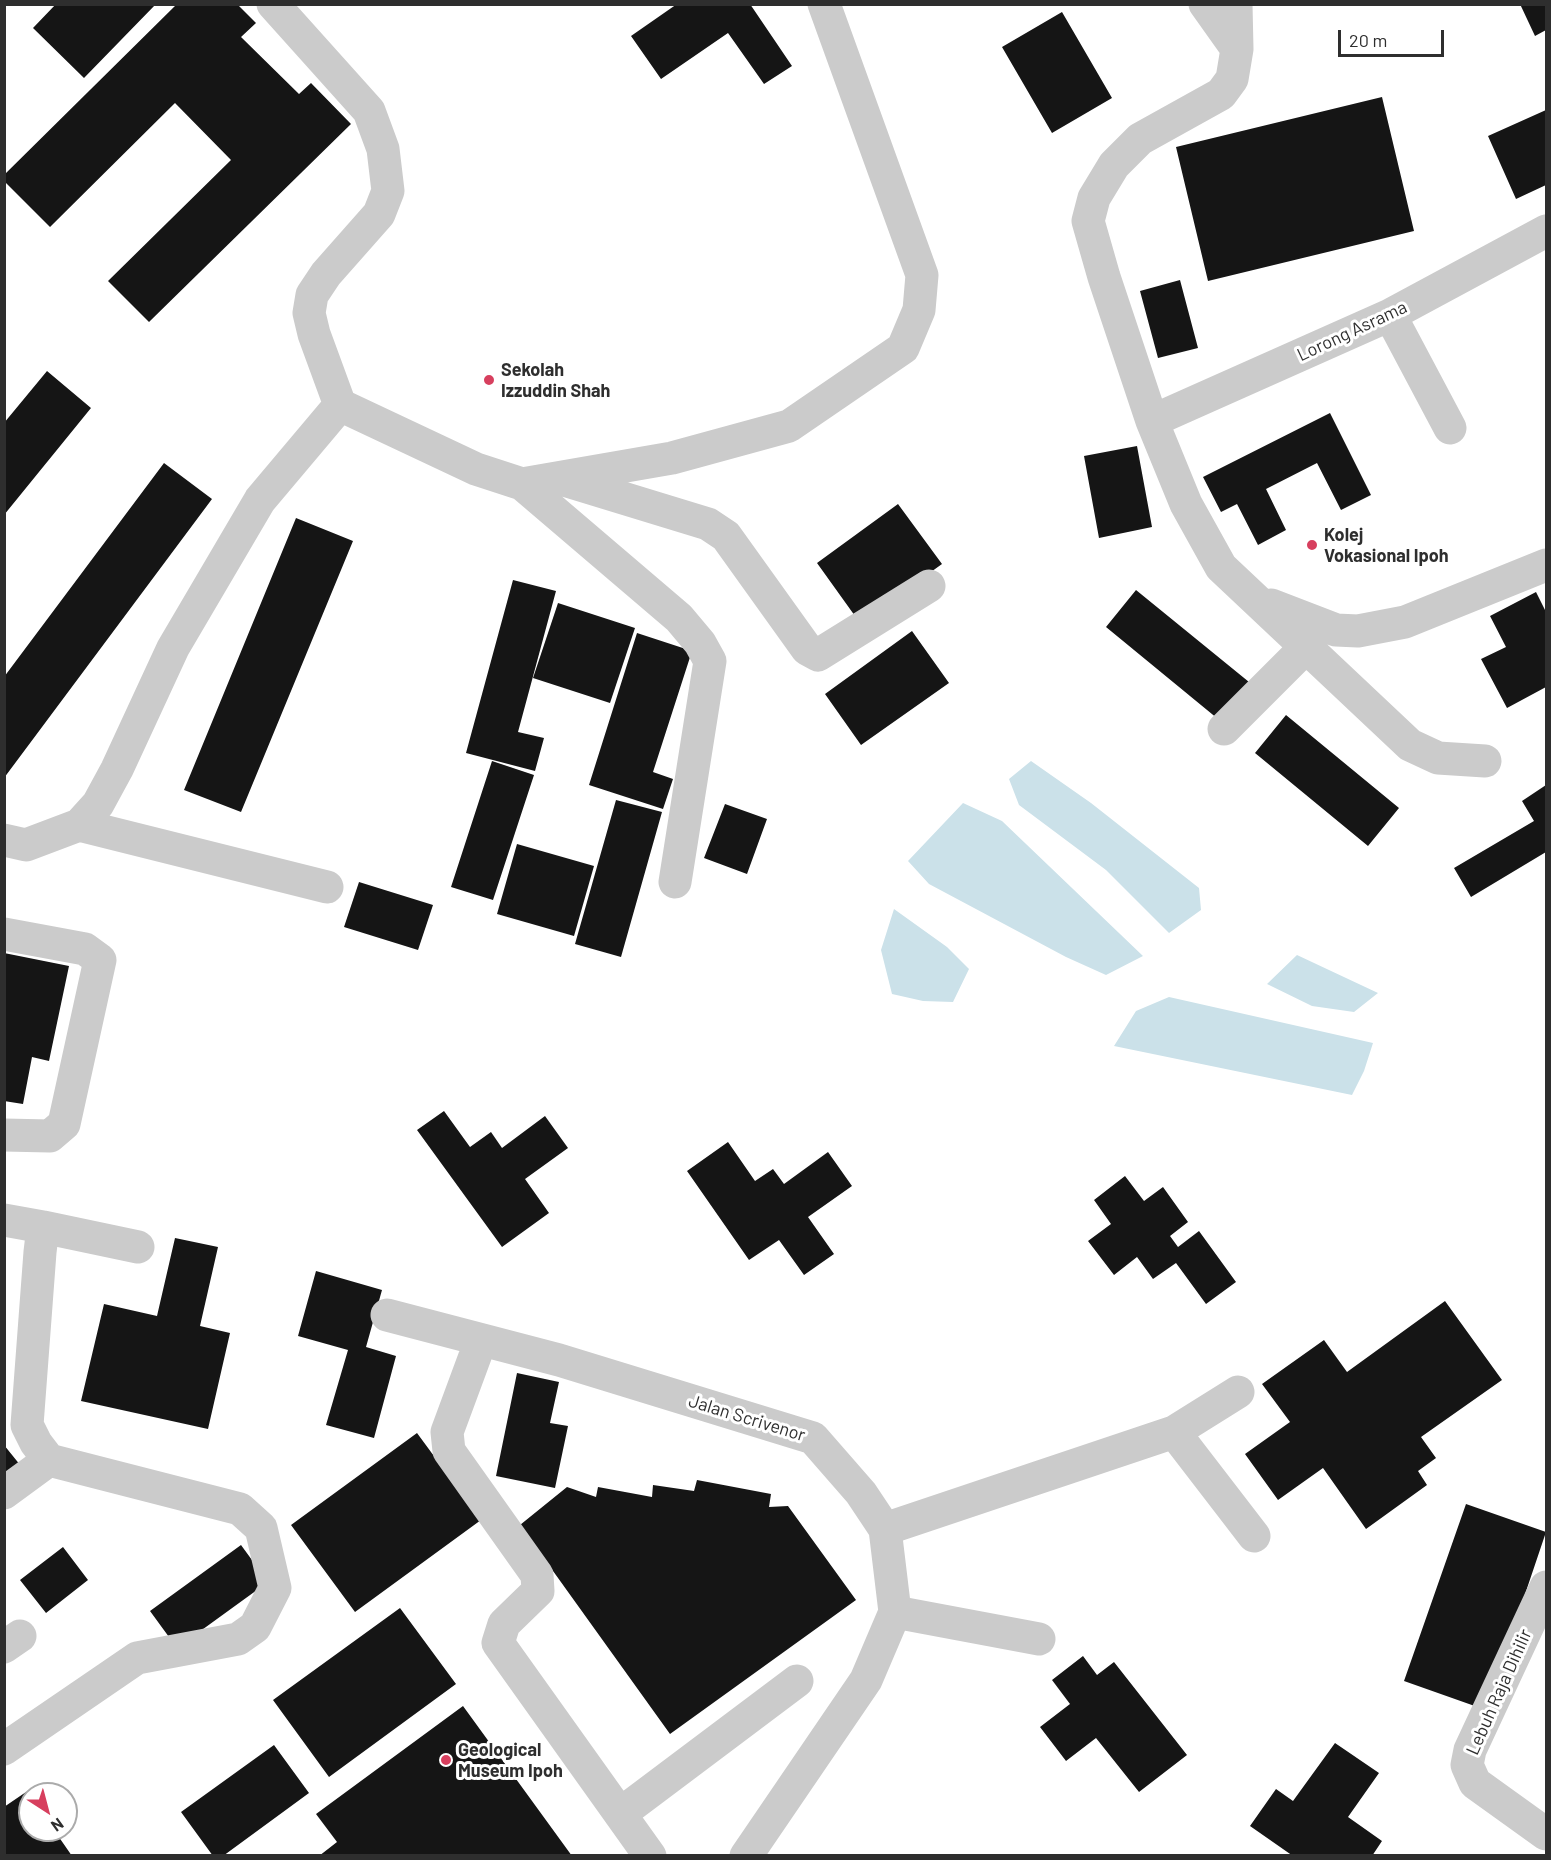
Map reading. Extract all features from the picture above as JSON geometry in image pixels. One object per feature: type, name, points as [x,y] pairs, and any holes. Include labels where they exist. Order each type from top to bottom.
[{"type":"street","points":[[273,4],[369,111],[383,149],[388,190],[379,214],[326,274],[312,295],[309,313],[314,334],[340,405],[476,469],[522,484],[679,618],[700,643],[710,661],[675,882]]},
{"type":"street","points":[[522,484],[672,459],[789,426],[903,348],[919,310],[922,275],[824,4]]},
{"type":"street","points":[[1205,4],[1237,49]]},
{"type":"street","points":[[1236,4],[1237,49],[1232,79],[1221,94],[1140,139],[1114,165],[1094,198],[1088,221],[1104,276],[1152,421],[1186,504],[1221,567],[1410,745],[1438,758],[1485,761]]},
{"type":"street","name":"Lorong Asrama","points":[[1152,421],[1390,315],[1546,231]]},
{"type":"street","points":[[1390,315],[1450,428]]},
{"type":"street","points":[[4,840],[26,844],[79,825],[98,804],[117,769],[173,648],[260,500],[340,405]]},
{"type":"street","points":[[558,478],[708,524],[726,536],[807,649],[818,655],[929,586]]},
{"type":"street","points":[[1255,599],[1336,630],[1358,631],[1405,622],[1546,565]]},
{"type":"street","points":[[1224,729],[1306,647]]},
{"type":"street","points":[[79,825],[327,887]]},
{"type":"street","points":[[4,934],[85,949],[100,960],[64,1124],[50,1136],[4,1135]]},
{"type":"street","points":[[4,1220],[138,1247]]},
{"type":"street","points":[[4,1749],[137,1658],[238,1639],[255,1627],[275,1588],[261,1528],[240,1509],[49,1460],[36,1443],[27,1425],[43,1227]]},
{"type":"street","name":"Jalan Scrivenor","points":[[387,1315],[559,1360],[813,1438],[861,1492],[885,1529],[895,1612],[866,1680],[746,1856]]},
{"type":"street","points":[[481,1340],[447,1432],[449,1451],[537,1575],[538,1591],[504,1624],[498,1643],[650,1856]]},
{"type":"street","points":[[885,1529],[1174,1432],[1238,1392]]},
{"type":"street","points":[[1174,1432],[1254,1536]]},
{"type":"street","points":[[4,1493],[49,1460]]},
{"type":"street","name":"Lebuh Raja Dihilir","points":[[1546,1587],[1470,1750],[1467,1765],[1475,1783],[1546,1834]]},
{"type":"street","points":[[895,1612],[1039,1639]]},
{"type":"street","points":[[620,1814],[797,1681]]},
{"type":"water","points":[[1031,761],[1091,803],[1199,888],[1201,910],[1169,933],[1106,870],[1019,805],[1009,779]]},
{"type":"water","points":[[963,803],[1002,821],[1143,956],[1106,975],[1066,957],[929,884],[908,861]]},
{"type":"water","points":[[894,909],[947,947],[969,969],[953,1002],[923,1001],[892,994],[881,950]]},
{"type":"water","points":[[1297,955],[1378,993],[1354,1012],[1312,1006],[1267,984]]},
{"type":"water","points":[[1169,997],[1373,1043],[1364,1071],[1352,1095],[1114,1046],[1136,1011]]},
{"type":"building","points":[[56,4],[156,4],[84,78],[33,28]]},
{"type":"building","points":[[177,4],[237,4],[256,23],[241,37],[299,94],[311,83],[351,124],[149,322],[108,281],[231,160],[175,103],[50,227],[4,181],[4,175]]},
{"type":"building","points":[[677,4],[750,4],[792,66],[764,84],[728,33],[661,79],[631,36]]},
{"type":"building","points":[[1520,4],[1546,4],[1546,30],[1535,36]]},
{"type":"building","points":[[1062,12],[1112,98],[1052,133],[1002,47]]},
{"type":"building","points":[[1382,97],[1414,231],[1208,281],[1176,147]]},
{"type":"building","points":[[1546,110],[1546,185],[1516,199],[1488,136]]},
{"type":"building","points":[[1180,280],[1198,348],[1158,358],[1140,291]]},
{"type":"building","points":[[47,371],[91,408],[4,515],[4,423]]},
{"type":"building","points":[[1330,413],[1371,495],[1341,510],[1317,463],[1266,489],[1286,530],[1258,545],[1237,504],[1221,512],[1203,477]]},
{"type":"building","points":[[1137,446],[1152,527],[1099,538],[1084,456]]},
{"type":"building","points":[[164,463],[212,499],[4,778],[4,677]]},
{"type":"building","points":[[898,504],[942,564],[860,623],[817,563]]},
{"type":"building","points":[[296,518],[353,541],[241,812],[184,790]]},
{"type":"building","points":[[513,580],[556,591],[518,732],[544,738],[535,771],[466,753]]},
{"type":"building","points":[[1136,590],[1249,682],[1218,719],[1106,627]]},
{"type":"building","points":[[1536,592],[1546,612],[1546,687],[1507,708],[1481,659],[1506,647],[1490,616]]},
{"type":"building","points":[[558,603],[635,628],[610,703],[533,678]]},
{"type":"building","points":[[912,631],[949,683],[861,745],[825,694]]},
{"type":"building","points":[[637,633],[692,651],[653,772],[673,779],[663,809],[589,785]]},
{"type":"building","points":[[1286,715],[1399,808],[1368,846],[1255,753]]},
{"type":"building","points":[[492,761],[534,775],[493,900],[451,887]]},
{"type":"building","points":[[1546,785],[1546,852],[1471,897],[1454,868],[1534,821],[1522,801]]},
{"type":"building","points":[[616,800],[662,812],[621,957],[575,944]]},
{"type":"building","points":[[725,804],[767,819],[747,874],[704,858]]},
{"type":"building","points":[[517,844],[594,866],[574,936],[497,914]]},
{"type":"building","points":[[359,882],[433,905],[418,950],[344,927]]},
{"type":"building","points":[[4,953],[69,966],[49,1061],[32,1057],[23,1104],[4,1101]]},
{"type":"building","points":[[444,1111],[470,1147],[491,1132],[502,1148],[545,1116],[568,1148],[525,1179],[549,1213],[502,1247],[417,1130]]},
{"type":"building","points":[[728,1142],[755,1181],[773,1169],[784,1184],[828,1152],[852,1186],[808,1217],[834,1254],[804,1275],[779,1240],[749,1260],[687,1171]]},
{"type":"building","points":[[1125,1176],[1144,1201],[1163,1187],[1188,1222],[1170,1236],[1178,1247],[1199,1231],[1236,1282],[1206,1304],[1176,1263],[1153,1279],[1137,1257],[1114,1275],[1088,1241],[1111,1224],[1094,1200]]},
{"type":"building","points":[[175,1238],[218,1247],[200,1326],[230,1333],[208,1429],[81,1401],[104,1304],[157,1316]]},
{"type":"building","points":[[316,1271],[382,1290],[366,1347],[396,1356],[374,1438],[326,1425],[348,1350],[298,1336]]},
{"type":"building","points":[[1445,1301],[1502,1380],[1421,1437],[1436,1458],[1418,1471],[1427,1485],[1366,1529],[1323,1468],[1278,1500],[1245,1454],[1290,1422],[1262,1384],[1324,1340],[1347,1372]]},
{"type":"building","points":[[517,1373],[559,1382],[550,1423],[568,1426],[555,1488],[496,1476]]},
{"type":"building","points":[[417,1433],[481,1520],[355,1612],[291,1525]]},
{"type":"building","points":[[4,1445],[25,1471],[4,1487]]},
{"type":"building","points":[[697,1480],[771,1494],[769,1507],[788,1506],[856,1600],[670,1734],[520,1525],[567,1487],[596,1497],[598,1487],[652,1497],[653,1485],[694,1491]]},
{"type":"building","points":[[1466,1504],[1546,1532],[1486,1710],[1404,1681]]},
{"type":"building","points":[[241,1545],[268,1582],[177,1648],[150,1611]]},
{"type":"building","points":[[63,1547],[88,1580],[46,1613],[20,1580]]},
{"type":"building","points":[[400,1608],[456,1684],[329,1777],[273,1700]]},
{"type":"building","points":[[1083,1656],[1097,1675],[1114,1662],[1187,1755],[1139,1792],[1096,1738],[1066,1761],[1040,1727],[1070,1704],[1052,1680]]},
{"type":"building","name":"Geological Museum Ipoh","points":[[463,1706],[572,1856],[319,1856],[337,1842],[316,1814]]},
{"type":"building","points":[[1335,1743],[1379,1773],[1348,1817],[1382,1841],[1372,1856],[1293,1856],[1250,1826],[1276,1789],[1293,1801]]},
{"type":"building","points":[[274,1745],[309,1793],[223,1856],[213,1856],[181,1812]]},
{"type":"building","points":[[18,1797],[18,1842],[62,1842],[72,1856],[4,1856],[4,1807]]},
{"type":"place","name":"Sekolah Izzuddin Shah","points":[[489,380]]},
{"type":"place","name":"Kolej Vokasional Ipoh","points":[[1312,545]]},
{"type":"place","name":"Geological Museum Ipoh","points":[[446,1760]]}]
